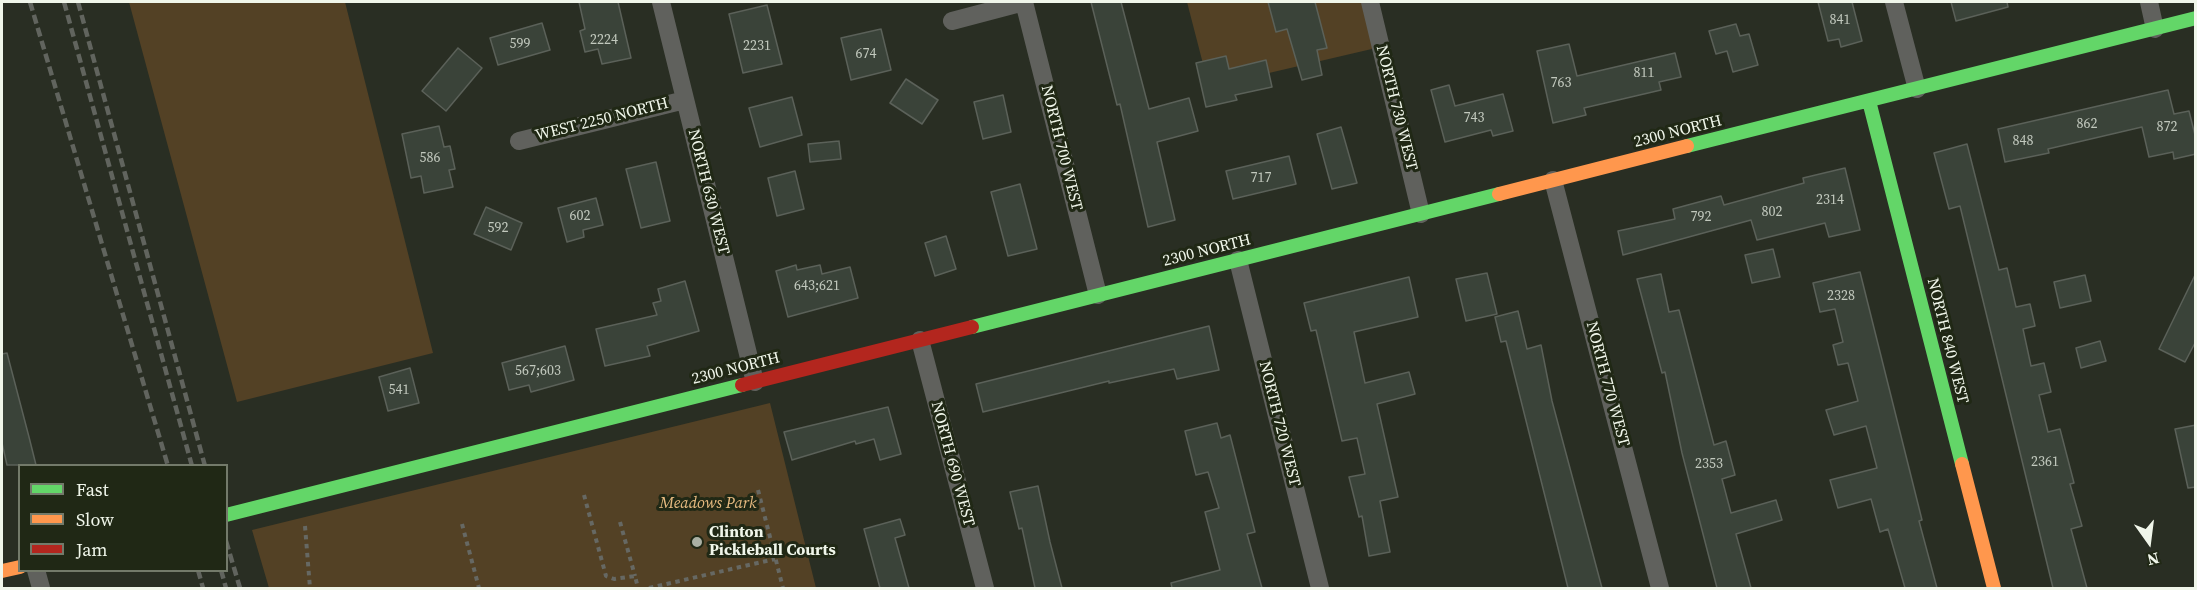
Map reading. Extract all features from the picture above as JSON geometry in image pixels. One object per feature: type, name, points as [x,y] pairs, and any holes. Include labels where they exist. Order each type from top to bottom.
[{"type":"street","name":"NORTH 630 WEST","points":[[661,2],[755,382]]},
{"type":"street","points":[[952,21],[1024,2]]},
{"type":"street","name":"NORTH 700 WEST","points":[[1024,2],[1098,295]]},
{"type":"street","name":"NORTH 730 WEST","points":[[1370,2],[1421,214]]},
{"type":"street","points":[[1894,2],[1917,89]]},
{"type":"street","points":[[2149,2],[2156,28]]},
{"type":"street","name":"2300 NORTH","points":[[228,514],[2196,18]]},
{"type":"street","name":"WEST 2250 NORTH","points":[[519,141],[685,100]]},
{"type":"street","name":"NORTH 840 WEST","points":[[1869,101],[1994,588]]},
{"type":"street","name":"NORTH 770 WEST","points":[[1553,180],[1660,588]]},
{"type":"street","name":"NORTH 720 WEST","points":[[1238,260],[1320,588]]},
{"type":"street","name":"NORTH 690 WEST","points":[[920,340],[985,588]]},
{"type":"street","points":[[2,571],[18,567]]},
{"type":"street","points":[[37,572],[41,588]]},
{"type":"path","points":[[758,490],[783,588]]},
{"type":"path","points":[[584,495],[606,576],[614,579],[635,576]]},
{"type":"path","points":[[620,522],[638,588]]},
{"type":"path","points":[[462,524],[480,588]]},
{"type":"path","points":[[304,526],[310,588]]},
{"type":"path","points":[[649,588],[775,559]]},
{"type":"green space","points":[[129,2],[345,2],[433,353],[237,402]]},
{"type":"green space","points":[[1187,2],[1364,2],[1376,48],[1209,87]]},
{"type":"green space","name":"Meadows Park","points":[[770,403],[816,588],[269,588],[252,530]]},
{"type":"building","points":[[579,2],[618,2],[631,58],[602,64],[598,49],[585,52],[580,31],[585,29]]},
{"type":"building","points":[[1091,2],[1121,2],[1149,109],[1189,98],[1198,131],[1157,142],[1175,220],[1148,227],[1120,104],[1117,105]]},
{"type":"building","points":[[1268,2],[1315,2],[1327,48],[1317,50],[1322,75],[1302,80],[1287,29],[1276,32]]},
{"type":"building","points":[[1818,2],[1852,2],[1862,41],[1841,47],[1839,39],[1828,41]]},
{"type":"building","points":[[1951,2],[2007,2],[2008,7],[1956,21]]},
{"type":"building","points":[[767,5],[782,64],[743,73],[729,14]]},
{"type":"building","points":[[542,23],[550,50],[498,65],[490,38]]},
{"type":"building","points":[[1736,24],[1740,36],[1749,34],[1758,65],[1733,72],[1727,51],[1716,54],[1709,31]]},
{"type":"building","points":[[881,29],[891,70],[851,80],[841,38]]},
{"type":"building","points":[[1569,44],[1577,76],[1675,53],[1681,77],[1659,82],[1661,90],[1584,108],[1586,115],[1553,123],[1537,51]]},
{"type":"building","points":[[458,48],[482,68],[446,111],[422,91]]},
{"type":"building","points":[[1226,56],[1229,69],[1266,60],[1272,87],[1235,95],[1237,100],[1206,107],[1196,63]]},
{"type":"building","points":[[906,79],[938,100],[922,124],[890,103]]},
{"type":"building","points":[[1449,85],[1455,106],[1503,94],[1513,131],[1493,136],[1491,130],[1445,142],[1431,90]]},
{"type":"building","points":[[2168,90],[2174,114],[2189,111],[2196,139],[2196,154],[2174,159],[2173,152],[2149,157],[2142,127],[2048,149],[2049,153],[2005,162],[1998,129]]},
{"type":"building","points":[[1003,95],[1011,132],[983,139],[974,102]]},
{"type":"building","points":[[792,97],[802,135],[760,147],[749,108]]},
{"type":"building","points":[[439,126],[444,147],[450,146],[455,169],[449,170],[453,187],[424,193],[421,176],[411,178],[402,134]]},
{"type":"building","points":[[1341,127],[1357,183],[1332,189],[1317,134]]},
{"type":"building","points":[[839,141],[841,159],[810,162],[808,144]]},
{"type":"building","points":[[1967,144],[1999,270],[2007,268],[2016,307],[2030,304],[2035,326],[2023,329],[2031,366],[2044,363],[2051,392],[2039,395],[2048,432],[2060,429],[2074,483],[2070,484],[2082,526],[2071,529],[2087,588],[2053,588],[1960,206],[1949,209],[1934,153]]},
{"type":"building","points":[[1289,156],[1296,184],[1233,199],[1226,171]]},
{"type":"building","points":[[656,162],[670,221],[641,228],[626,169]]},
{"type":"building","points":[[1845,168],[1860,230],[1829,237],[1825,223],[1757,240],[1751,220],[1623,255],[1618,231],[1675,219],[1673,209],[1721,196],[1724,205],[1804,183],[1803,178]]},
{"type":"building","points":[[795,171],[804,209],[777,216],[768,178]]},
{"type":"building","points":[[1020,184],[1037,249],[1008,256],[991,192]]},
{"type":"building","points":[[596,198],[603,225],[583,230],[584,237],[567,242],[558,208]]},
{"type":"building","points":[[486,207],[522,223],[511,250],[474,234]]},
{"type":"building","points":[[946,236],[956,269],[935,276],[925,243]]},
{"type":"building","points":[[1773,249],[1780,277],[1752,283],[1745,255]]},
{"type":"building","points":[[796,265],[797,270],[820,265],[822,274],[850,267],[858,298],[788,317],[776,271]]},
{"type":"building","points":[[1860,272],[1937,588],[1905,588],[1888,529],[1880,532],[1871,499],[1838,508],[1830,480],[1877,468],[1866,426],[1834,435],[1826,410],[1858,401],[1848,363],[1838,365],[1833,345],[1843,342],[1835,309],[1820,312],[1813,283]]},
{"type":"building","points":[[1487,273],[1497,314],[1466,321],[1456,279]]},
{"type":"building","points":[[2196,273],[2196,341],[2185,362],[2159,349]]},
{"type":"building","points":[[1661,274],[1669,312],[1679,310],[1714,445],[1726,441],[1735,475],[1722,479],[1731,513],[1776,500],[1782,520],[1736,534],[1751,588],[1717,588],[1682,453],[1665,372],[1662,373],[1637,279]]},
{"type":"building","points":[[2085,275],[2091,301],[2060,308],[2054,282]]},
{"type":"building","points":[[1409,277],[1418,317],[1354,332],[1365,383],[1409,372],[1415,394],[1377,404],[1398,497],[1380,501],[1390,552],[1369,556],[1362,516],[1359,517],[1349,477],[1365,474],[1357,438],[1342,441],[1316,330],[1311,331],[1304,303]]},
{"type":"building","points":[[685,281],[699,331],[647,346],[650,356],[605,366],[596,329],[657,315],[653,303],[661,301],[658,289]]},
{"type":"building","points":[[1518,311],[1527,349],[1541,345],[1552,401],[1602,588],[1568,588],[1506,341],[1501,342],[1495,317]]},
{"type":"building","points":[[1209,326],[1219,370],[1177,379],[1174,369],[1109,383],[1109,381],[983,412],[976,384]]},
{"type":"building","points":[[2100,341],[2106,361],[2081,368],[2076,348]]},
{"type":"building","points":[[565,346],[574,380],[531,392],[529,385],[509,390],[502,363]]},
{"type":"building","points":[[7,353],[36,464],[7,465],[2,443],[2,354]]},
{"type":"building","points":[[410,368],[419,403],[388,411],[379,377]]},
{"type":"building","points":[[888,407],[901,454],[880,460],[874,439],[856,444],[855,441],[792,460],[784,432]]},
{"type":"building","points":[[1217,423],[1221,438],[1230,435],[1255,532],[1247,534],[1262,588],[1172,588],[1171,583],[1220,570],[1205,512],[1219,508],[1208,472],[1196,475],[1185,431]]},
{"type":"building","points":[[2196,425],[2196,487],[2188,488],[2175,429]]},
{"type":"building","points":[[1038,486],[1062,588],[1035,588],[1022,528],[1019,529],[1010,492]]},
{"type":"building","points":[[900,519],[905,535],[895,538],[909,588],[880,588],[864,529]]},
{"type":"railway","points":[[30,2],[167,464]]},
{"type":"railway","points":[[64,2],[191,464]]},
{"type":"railway","points":[[78,2],[204,464]]},
{"type":"railway","points":[[228,548],[240,588]]},
{"type":"railway","points":[[199,572],[203,588]]},
{"type":"railway","points":[[222,572],[226,588]]},
{"type":"traffic: fast","points":[[1687,146],[2196,18]]},
{"type":"traffic: fast","points":[[1869,101],[1962,464]]},
{"type":"traffic: fast","points":[[972,327],[1499,194]]},
{"type":"traffic: fast","points":[[228,514],[742,385]]},
{"type":"traffic: slow","points":[[1499,194],[1687,146]]},
{"type":"traffic: slow","points":[[1962,464],[1994,588]]},
{"type":"traffic: slow","points":[[2,571],[18,567]]},
{"type":"traffic: jam","points":[[742,385],[972,327]]},
{"type":"place","name":"Clinton Pickleball Courts","points":[[697,542]]}]
